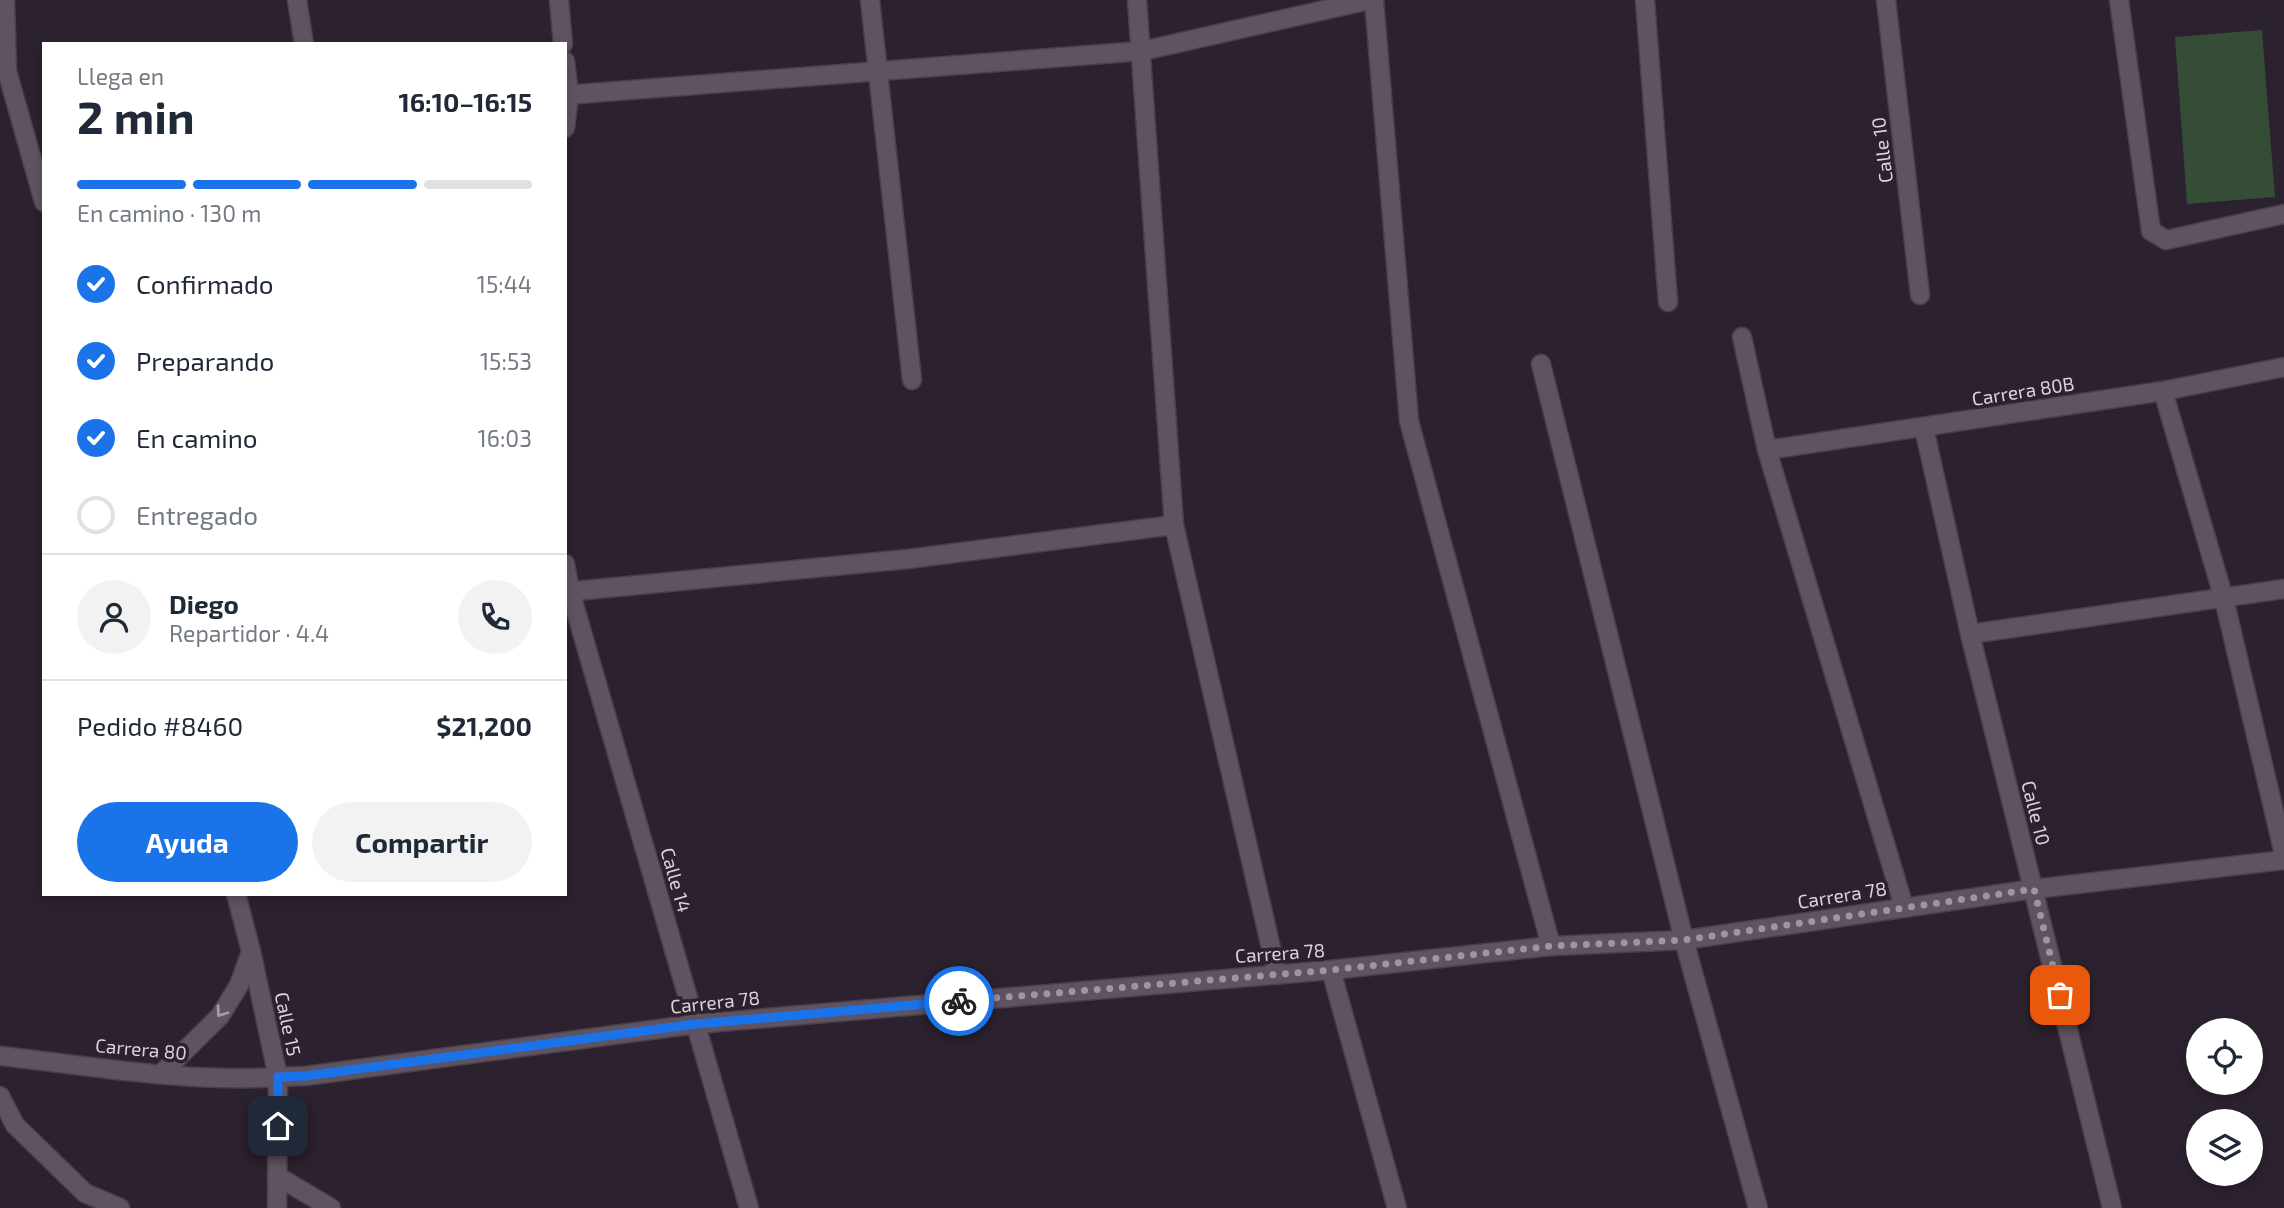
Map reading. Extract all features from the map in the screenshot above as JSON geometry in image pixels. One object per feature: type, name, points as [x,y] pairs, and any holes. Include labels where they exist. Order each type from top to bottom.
[{"type":"street","points":[[5,0],[4,64],[40,174]]},
{"type":"street","points":[[297,0],[304,42]]},
{"type":"street","points":[[559,0],[564,42]]},
{"type":"street","points":[[870,0],[912,380]]},
{"type":"street","points":[[1137,0],[1174,525],[1277,974]]},
{"type":"street","points":[[567,95],[1142,51],[1369,0]]},
{"type":"street","points":[[1374,0],[1409,421],[1551,946]]},
{"type":"street","points":[[1645,0],[1668,302]]},
{"type":"street","name":"Calle 10","points":[[1886,0],[1920,295]]},
{"type":"street","points":[[2119,0],[2151,231],[2166,240],[2284,214]]},
{"type":"street","points":[[1742,337],[1767,450],[1904,906]]},
{"type":"street","points":[[1541,364],[1684,940],[1758,1208]]},
{"type":"street","name":"Carrera 80B","points":[[1767,450],[2163,391],[2284,366]]},
{"type":"street","points":[[2163,391],[2224,599],[2284,854]]},
{"type":"street","name":"Calle 10","points":[[1924,428],[1970,634],[2112,1208]]},
{"type":"street","points":[[568,592],[908,559],[1174,525]]},
{"type":"street","points":[[1970,634],[2284,589]]},
{"type":"street","name":"Calle 14","points":[[568,592],[749,1208]]},
{"type":"street","name":"Carrera 78","points":[[278,1077],[305,1076],[696,1024],[1331,970],[1551,946],[1684,940],[1904,906],[2284,860]]},
{"type":"street","name":"Calle 15","points":[[237,896],[278,1077],[277,1208]]},
{"type":"street","points":[[161,1074],[220,1016],[239,985],[251,951]]},
{"type":"street","points":[[1331,970],[1397,1208]]},
{"type":"street","name":"Carrera 80","points":[[0,1056],[161,1074],[278,1077]]},
{"type":"street","points":[[0,1096],[15,1125],[85,1193],[120,1208]]},
{"type":"street","points":[[277,1176],[331,1208]]},
{"type":"green space","points":[[2262,30],[2275,197],[2187,204],[2175,37]]},
{"type":"way so far","points":[[959,1001],[1331,970],[1551,946],[1684,940],[2034,889],[2060,995]]},
{"type":"route","points":[[278,1126],[278,1077],[305,1076],[696,1024],[959,1001]]}]
